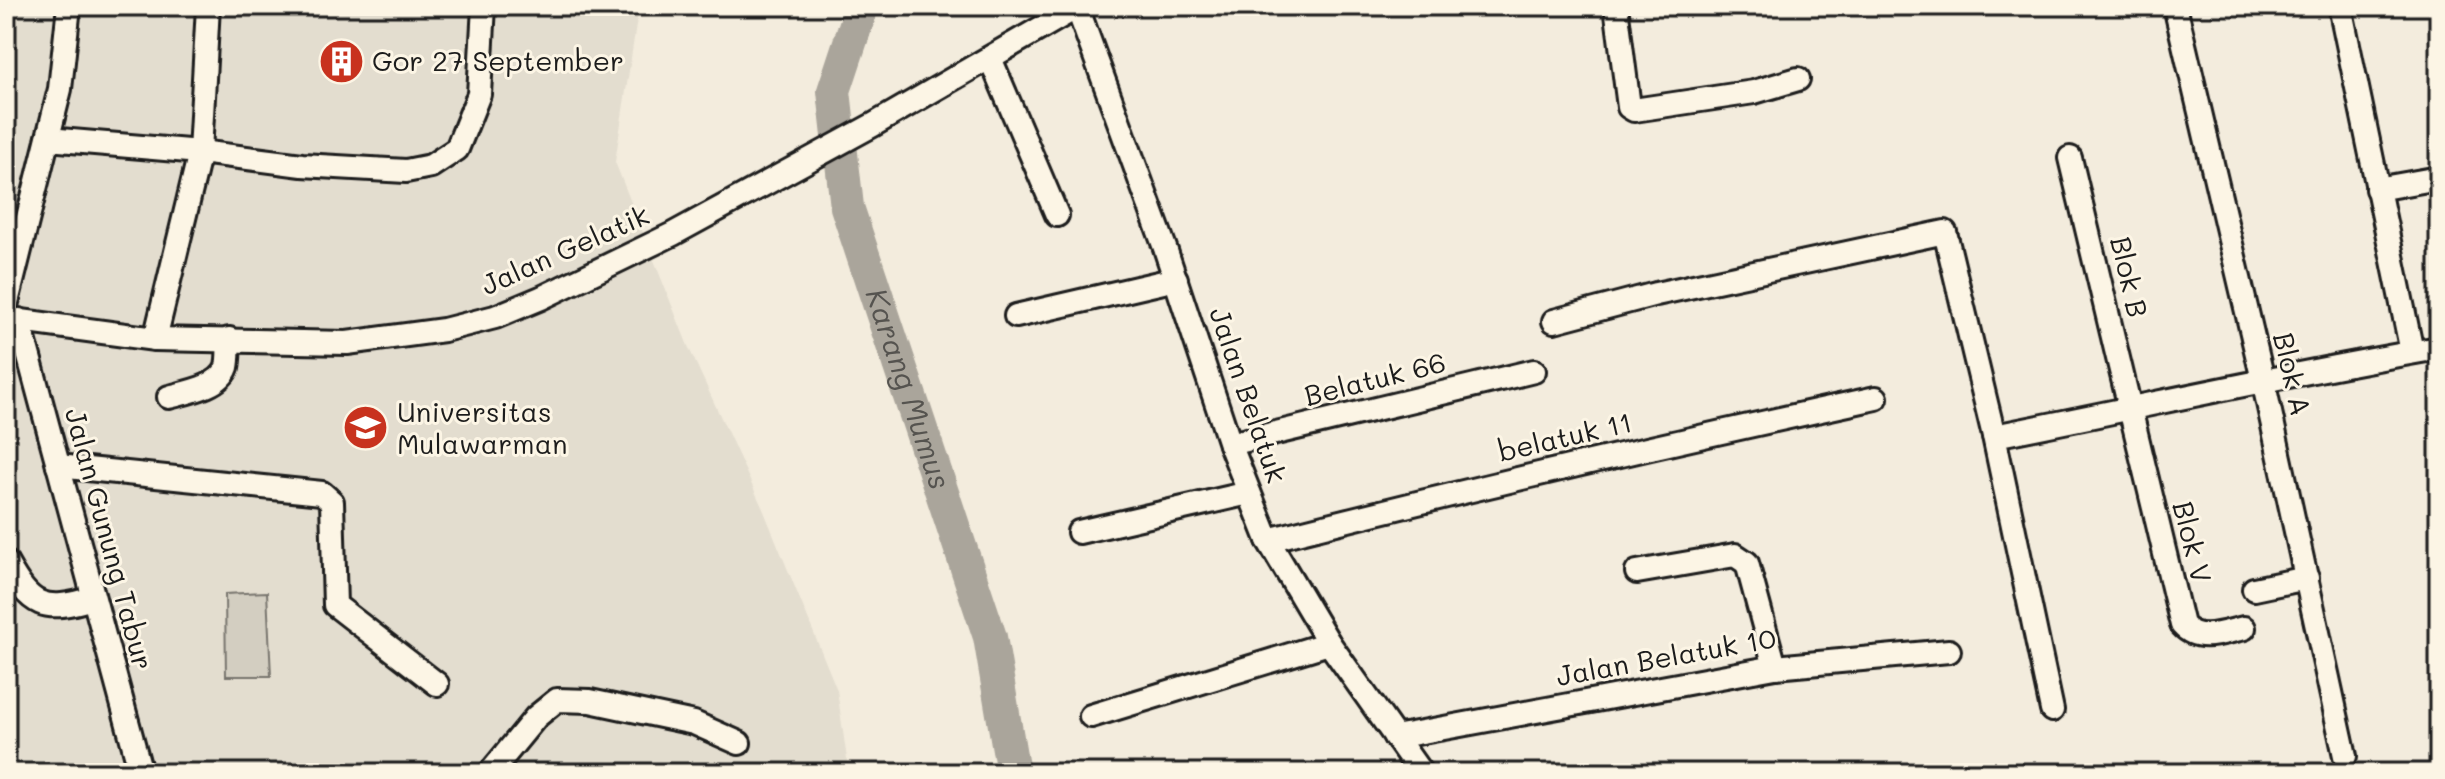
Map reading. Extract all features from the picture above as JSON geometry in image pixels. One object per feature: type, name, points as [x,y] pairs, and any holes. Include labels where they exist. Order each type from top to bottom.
[{"type":"street","points":[[10,315],[18,211],[48,139],[60,89],[69,6]]},
{"type":"street","points":[[155,339],[200,152],[208,6]]},
{"type":"street","points":[[48,139],[200,152],[302,165],[406,171],[431,166],[457,149],[479,94],[484,6]]},
{"type":"street","points":[[1616,6],[1631,109],[1637,111],[1754,92],[1798,79]]},
{"type":"street","name":"Blok A","points":[[2175,6],[2263,380],[2345,756]]},
{"type":"street","points":[[2340,6],[2412,352]]},
{"type":"street","name":"Jalan Gelatik","points":[[10,315],[155,339],[347,343],[444,330],[495,317],[673,234],[873,125],[1078,7]]},
{"type":"street","name":"Jalan Belatuk","points":[[1078,7],[1176,279],[1230,444],[1268,540],[1329,643],[1421,773]]},
{"type":"street","points":[[990,58],[1057,215]]},
{"type":"street","name":"Blok B","points":[[2070,158],[2129,410]]},
{"type":"street","points":[[2377,189],[2439,178]]},
{"type":"street","points":[[1554,321],[1656,294],[1945,232],[1994,436],[2052,710]]},
{"type":"street","points":[[1016,316],[1176,279]]},
{"type":"street","name":"Jalan Gunung Tabur","points":[[10,315],[58,466],[141,773]]},
{"type":"street","points":[[169,397],[208,385],[222,374],[226,368],[229,339]]},
{"type":"street","points":[[1994,436],[2263,380],[2439,348]]},
{"type":"street","name":"Belatuk 66","points":[[1230,444],[1534,371]]},
{"type":"street","name":"belatuk 11","points":[[1268,540],[1726,430],[1876,398]]},
{"type":"street","name":"Blok V","points":[[2129,410],[2182,625],[2195,635],[2205,636],[2244,628]]},
{"type":"street","points":[[58,466],[322,493],[332,502],[335,605],[437,684]]},
{"type":"street","points":[[1079,532],[1249,493]]},
{"type":"street","points":[[1637,572],[1735,555],[1747,563],[1775,667]]},
{"type":"street","points":[[6,562],[26,593],[37,603],[50,605],[93,598]]},
{"type":"street","points":[[2254,589],[2307,578]]},
{"type":"street","points":[[1091,716],[1329,643]]},
{"type":"street","name":"Jalan Belatuk 10","points":[[1395,737],[1775,667],[1949,651]]},
{"type":"street","points":[[490,773],[536,717],[557,700],[590,701],[694,723],[739,743]]},
{"type":"shaded area","name":"Universitas Mulawarman","points":[[6,6],[639,6],[615,162],[688,346],[763,509],[837,690],[849,773],[6,773]]},
{"type":"shaded area","points":[[267,592],[271,676],[226,676],[225,594]]},
{"type":"waterway","name":"Karang Mumus","points":[[862,6],[834,91],[847,207],[990,637],[1013,773]]},
{"type":"place","name":"Gor 27 September","points":[[341,61]]},
{"type":"place","name":"Universitas Mulawarman","points":[[366,428]]}]
